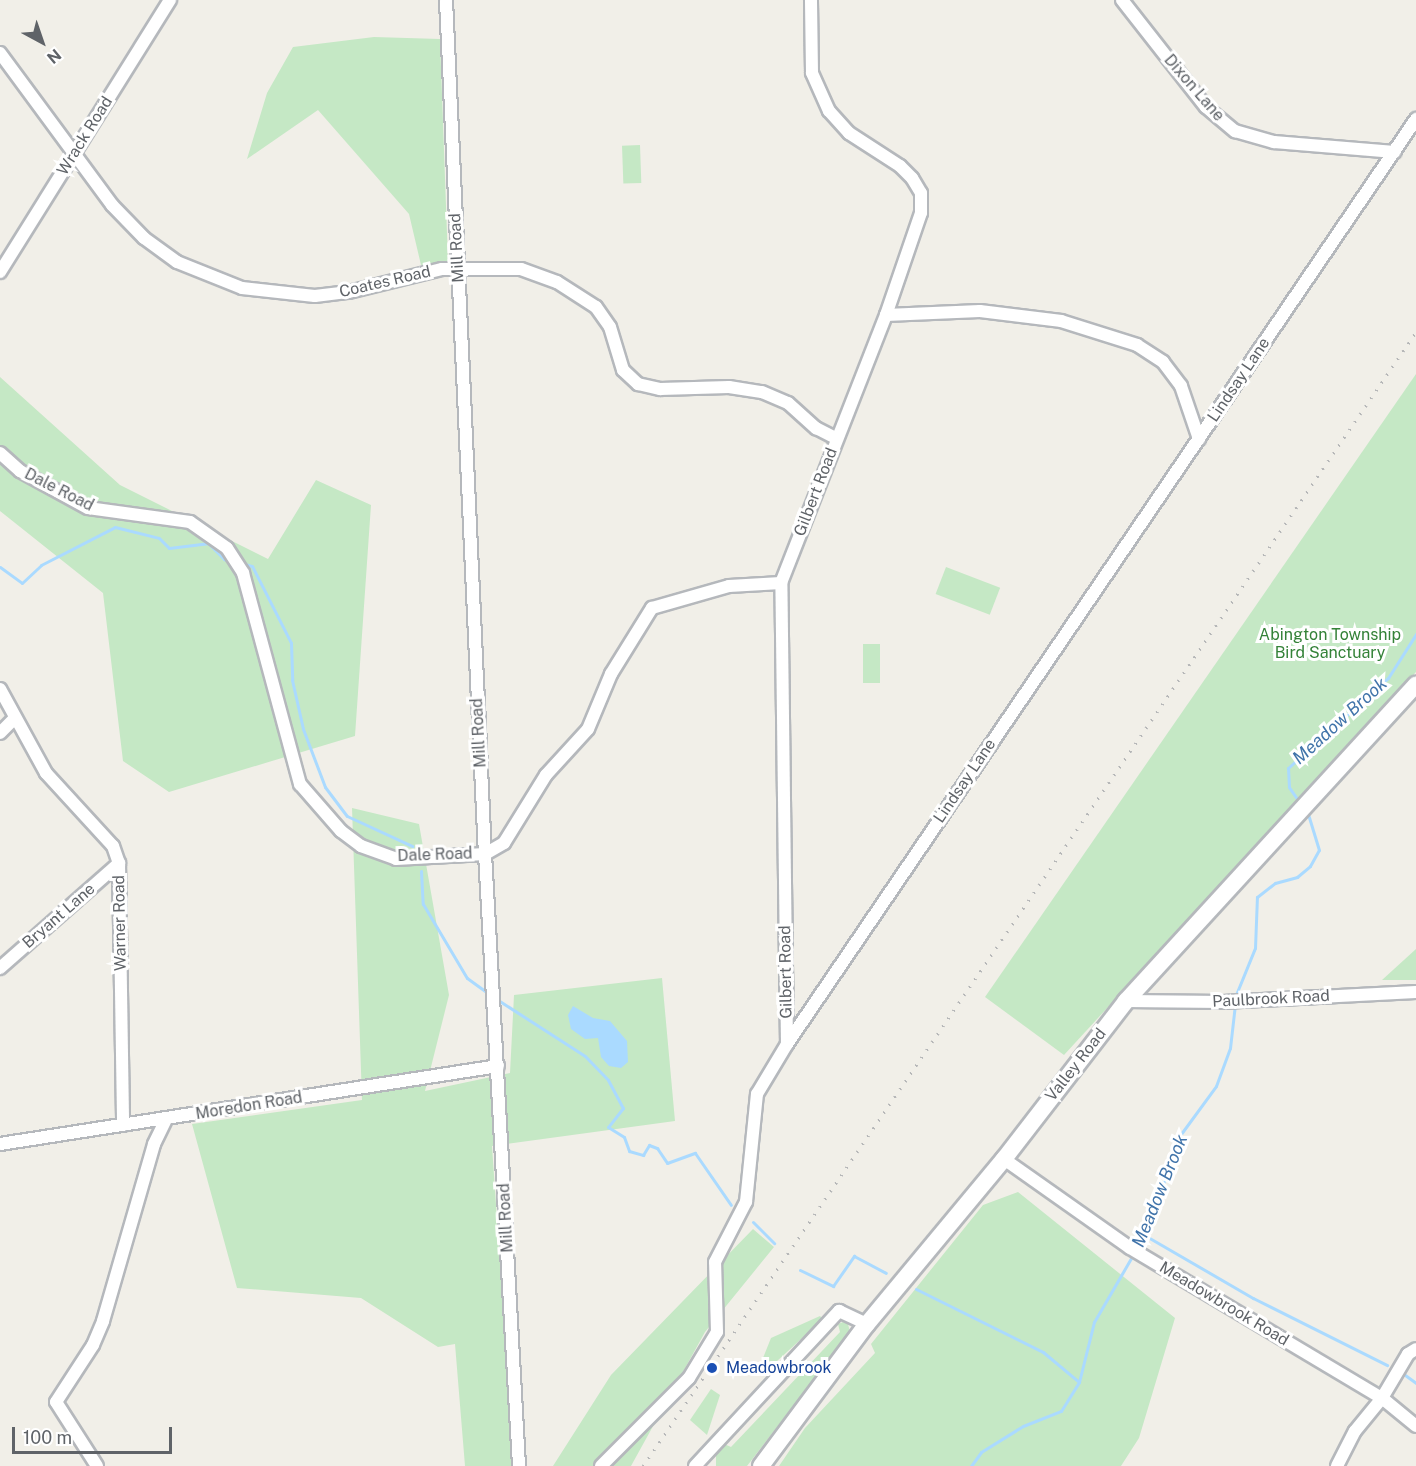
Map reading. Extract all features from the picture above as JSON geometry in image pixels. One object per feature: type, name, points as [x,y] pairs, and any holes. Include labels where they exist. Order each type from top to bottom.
[{"type":"main road","name":"Valley Road","points":[[761,1466],[867,1324],[1004,1159],[1126,1001],[1292,816],[1416,685]]},
{"type":"street","name":"Wrack Road","points":[[0,272],[170,0]]},
{"type":"street","name":"Mill Road","points":[[446,0],[485,854],[519,1466]]},
{"type":"street","name":"Gilbert Road","points":[[787,1044],[781,583],[886,315],[921,213],[921,193],[900,166],[849,133],[829,111],[812,73],[811,0]]},
{"type":"street","name":"Dixon Lane","points":[[1122,0],[1206,107],[1235,131],[1274,142],[1395,152]]},
{"type":"street","name":"Coates Road","points":[[0,53],[124,219],[159,251],[229,284],[315,296],[458,267],[521,269],[578,294],[605,318],[623,370],[638,384],[669,389],[729,387],[762,392],[788,404],[816,428],[836,438]]},
{"type":"street","name":"Lindsay Lane","points":[[601,1466],[690,1378],[717,1332],[715,1262],[746,1202],[757,1094],[787,1044],[1416,119]]},
{"type":"street","points":[[886,315],[980,311],[1063,322],[1137,345],[1163,362],[1181,386],[1199,439]]},
{"type":"street","name":"Dale Road","points":[[0,453],[20,471],[88,508],[190,522],[227,548],[243,573],[300,784],[320,811],[361,846],[396,859],[485,854],[504,843],[546,775],[588,729],[611,674],[652,608],[729,586],[781,583]]},
{"type":"street","name":"Warner Road","points":[[0,688],[13,707],[14,719],[46,773],[113,846],[119,863],[123,1125]]},
{"type":"street","points":[[0,733],[14,719]]},
{"type":"street","name":"Bryant Lane","points":[[0,968],[119,863]]},
{"type":"street","name":"Paulbrook Road","points":[[1126,1001],[1223,1002],[1416,992]]},
{"type":"street","name":"Moredon Road","points":[[0,1144],[498,1066]]},
{"type":"street","points":[[97,1466],[56,1402],[93,1345],[103,1321],[154,1144],[166,1119]]},
{"type":"street","name":"Meadowbrook Road","points":[[1004,1159],[1130,1248],[1382,1398],[1416,1426]]},
{"type":"street","points":[[696,1465],[838,1311],[867,1324]]},
{"type":"street","points":[[1337,1466],[1355,1431],[1382,1398],[1392,1377],[1416,1349]]},
{"type":"green space","points":[[374,37],[440,39],[448,261],[421,265],[409,214],[318,110],[247,159],[267,93],[293,47]]},
{"type":"green space","points":[[640,145],[641,183],[623,184],[622,146]]},
{"type":"green space","name":"Abington Township Bird Sanctuary","points":[[1416,374],[1416,672],[1064,1055],[985,997]]},
{"type":"green space","points":[[0,377],[120,485],[268,559],[316,480],[371,505],[355,736],[169,792],[123,761],[103,593],[0,511]]},
{"type":"green space","points":[[946,567],[1000,588],[990,615],[936,594]]},
{"type":"green space","points":[[863,644],[880,644],[880,683],[863,683]]},
{"type":"green space","points":[[352,808],[419,824],[449,995],[425,1091],[510,1073],[514,995],[662,978],[675,1121],[492,1146],[514,1466],[465,1466],[455,1344],[438,1347],[361,1298],[237,1288],[192,1124],[362,1100]]},
{"type":"green space","points":[[1416,949],[1416,980],[1382,980]]},
{"type":"green space","points":[[1018,1192],[1175,1318],[1139,1438],[1121,1466],[779,1466],[805,1428],[875,1353],[871,1344],[983,1205]]},
{"type":"green space","points":[[753,1229],[774,1247],[705,1332],[631,1466],[553,1466],[611,1375]]},
{"type":"green space","points":[[820,1316],[823,1319],[764,1373],[761,1363],[771,1338]]},
{"type":"green space","points":[[843,1322],[848,1324],[850,1332],[747,1466],[716,1466],[716,1450],[722,1443],[731,1447],[840,1332],[838,1324]]},
{"type":"green space","points":[[711,1389],[720,1395],[707,1435],[690,1420]]},
{"type":"water","points":[[573,1006],[593,1018],[610,1021],[627,1041],[628,1062],[621,1068],[609,1066],[601,1057],[598,1038],[585,1039],[571,1029],[568,1015]]},
{"type":"waterway","points":[[0,567],[22,583],[41,565],[115,527],[159,538],[169,548],[208,543],[224,559],[231,561]]},
{"type":"waterway","points":[[241,563],[252,566],[291,643],[292,680],[303,729],[325,787],[347,816],[412,846]]},
{"type":"waterway","name":"Meadow Brook","points":[[1300,803],[1289,787],[1288,768],[1388,678],[1416,634]]},
{"type":"waterway","name":"Meadow Brook","points":[[1235,997],[1255,948],[1257,897],[1275,883],[1297,877],[1310,866],[1319,850],[1308,813]]},
{"type":"waterway","points":[[421,871],[423,904],[467,978],[488,993]]},
{"type":"waterway","points":[[498,1000],[585,1056],[608,1080],[623,1108],[608,1127],[624,1137],[629,1151],[643,1155],[649,1145],[657,1148],[667,1163],[695,1153],[731,1205]]},
{"type":"waterway","name":"Meadow Brook","points":[[1138,1248],[1146,1236],[1178,1138],[1216,1086],[1230,1048],[1235,1004]]},
{"type":"waterway","points":[[753,1222],[774,1243]]},
{"type":"waterway","points":[[1146,1236],[1253,1298],[1387,1365]]},
{"type":"waterway","name":"Meadow Brook","points":[[971,1466],[981,1452],[1023,1426],[1061,1411],[1079,1382],[1094,1322],[1134,1253]]},
{"type":"waterway","points":[[800,1270],[833,1286],[854,1256],[886,1273]]},
{"type":"waterway","points":[[916,1289],[1043,1352],[1079,1382]]},
{"type":"waterway","points":[[1405,1375],[1416,1383]]},
{"type":"railway","points":[[643,1466],[1416,332]]},
{"type":"place","name":"Meadowbrook","points":[[712,1368]]}]
